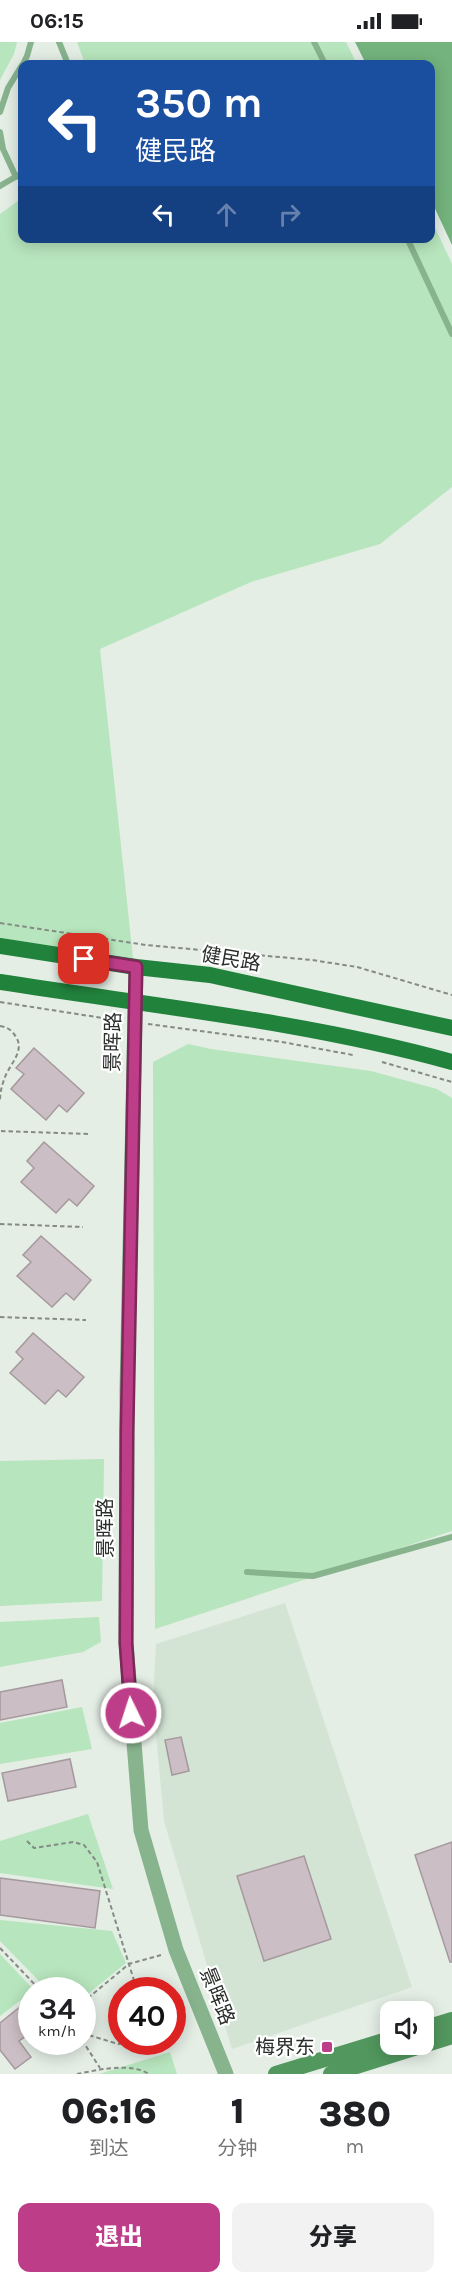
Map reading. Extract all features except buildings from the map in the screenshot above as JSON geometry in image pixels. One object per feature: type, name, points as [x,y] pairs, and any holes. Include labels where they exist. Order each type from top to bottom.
[{"type":"main road","name":"健民路","points":[[0,946],[136,967],[210,975],[452,1028]]},
{"type":"main road","points":[[0,982],[275,1022],[373,1041],[452,1062]]},
{"type":"main road","points":[[434,2026],[452,2020]]},
{"type":"main road","points":[[331,2074],[452,2036]]},
{"type":"main road","points":[[276,2074],[380,2042]]},
{"type":"street","name":"景晖路","points":[[136,967],[127,1380],[126,1643],[141,1830],[176,1950],[226,2074]]},
{"type":"lane","points":[[25,60],[31,42]]},
{"type":"lane","points":[[59,42],[67,60]]},
{"type":"lane","points":[[314,42],[323,60]]},
{"type":"lane","points":[[0,112],[8,88],[18,73]]},
{"type":"lane","points":[[0,132],[3,149],[16,177],[0,186]]},
{"type":"lane","points":[[409,243],[452,334]]},
{"type":"lane","points":[[247,1572],[313,1576],[452,1537]]},
{"type":"path","points":[[0,923],[146,945],[345,965],[429,986],[452,995]]},
{"type":"path","points":[[0,1002],[135,1023],[282,1042],[362,1057]]},
{"type":"path","points":[[0,1026],[12,1032],[19,1042],[19,1048],[3,1080],[0,1101]]},
{"type":"path","points":[[374,1059],[452,1082]]},
{"type":"path","points":[[1,1131],[91,1134]]},
{"type":"path","points":[[0,1224],[83,1227]]},
{"type":"path","points":[[0,1317],[86,1320]]},
{"type":"path","points":[[27,1841],[34,1848],[73,1842],[84,1845],[97,1862],[133,1977]]},
{"type":"path","points":[[0,1948],[28,1977]]},
{"type":"path","points":[[96,1991],[129,1964],[176,1950]]},
{"type":"path","points":[[92,2055],[101,2070]]},
{"type":"path","points":[[76,2074],[140,2068],[149,2074]]},
{"type":"shaded area","points":[[0,42],[17,42],[14,54],[0,80]]},
{"type":"shaded area","points":[[77,42],[346,42],[355,60],[84,60]]},
{"type":"shaded area","points":[[355,42],[452,42],[452,245],[435,209],[435,60],[364,60]]},
{"type":"shaded area","points":[[18,201],[18,243],[435,243],[435,228],[452,264],[452,487],[380,544],[251,582],[100,649],[133,958],[0,938],[0,214]]},
{"type":"shaded area","points":[[188,1044],[371,1071],[437,1089],[452,1098],[452,1531],[155,1629],[153,1062]]},
{"type":"shaded area","points":[[104,1459],[102,1601],[0,1606],[0,1461]]},
{"type":"shaded area","points":[[285,1603],[412,1987],[232,2049],[164,1821],[153,1702],[156,1644]]},
{"type":"shaded area","points":[[99,1617],[101,1642],[83,1652],[0,1667],[0,1622]]},
{"type":"shaded area","points":[[82,1707],[92,1749],[0,1764],[0,1723]]},
{"type":"shaded area","points":[[88,1814],[113,1889],[0,1873],[0,1841]]},
{"type":"shaded area","points":[[0,1920],[112,1931],[126,1963],[96,1987],[96,1977],[35,1977],[0,1941]]},
{"type":"shaded area","points":[[0,1954],[22,1977],[18,1977],[18,2002],[0,2016]]},
{"type":"shaded area","points":[[160,2055],[171,2055],[177,2074],[99,2074]]},
{"type":"place","name":"梅界东","points":[[327,2047]]},
{"type":"route","points":[[84,959],[136,967],[127,1433],[126,1643],[131,1713]]}]
